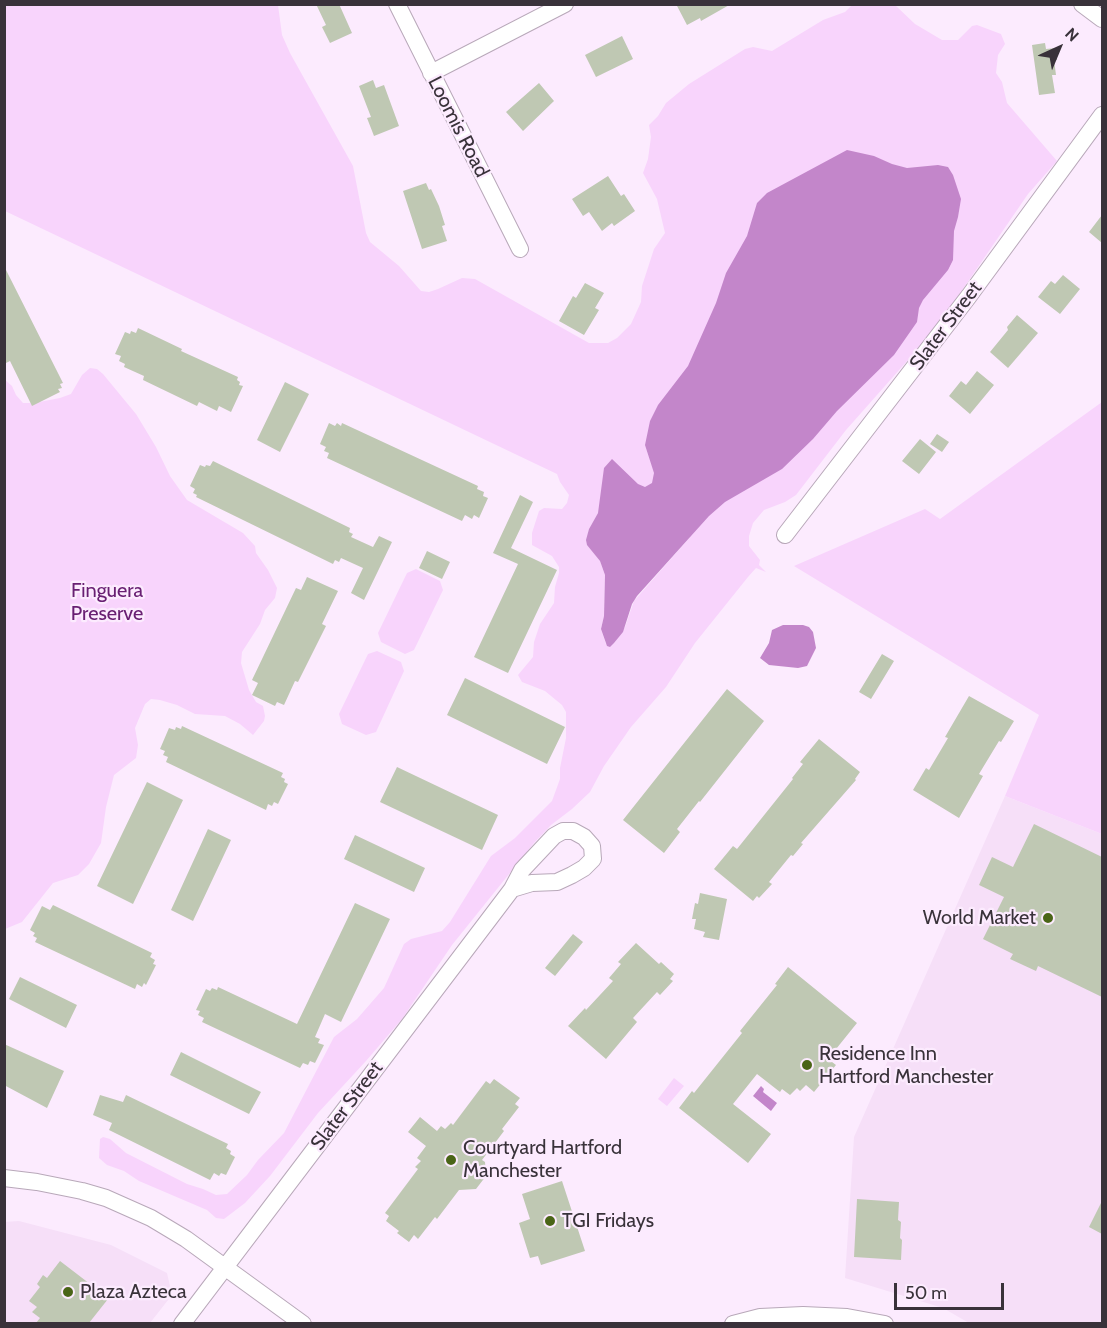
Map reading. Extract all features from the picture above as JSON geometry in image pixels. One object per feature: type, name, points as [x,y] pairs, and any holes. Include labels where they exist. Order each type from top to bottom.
[{"type":"street","name":"Loomis Road","points":[[397,4],[520,249]]},
{"type":"street","points":[[431,73],[565,4]]},
{"type":"street","points":[[1083,4],[1102,19]]},
{"type":"street","name":"Slater Street","points":[[785,535],[969,296],[1102,115]]},
{"type":"street","name":"Slater Street","points":[[183,1323],[512,889],[522,870],[554,836],[563,831],[573,831],[584,837],[592,846],[592,859],[584,868],[572,875],[557,882],[532,883],[512,889]]},
{"type":"street","points":[[4,1178],[61,1186],[106,1198],[171,1229],[303,1323]]},
{"type":"street","points":[[733,1323],[760,1317],[803,1315],[847,1317],[885,1323]]},
{"type":"shaded area","points":[[847,150],[874,156],[907,168],[938,165],[948,167],[961,199],[954,231],[953,260],[948,270],[923,300],[917,322],[894,355],[782,469],[725,502],[709,516],[637,596],[623,632],[610,647],[607,646],[601,629],[604,616],[605,575],[600,561],[587,545],[586,540],[598,513],[604,468],[612,459],[638,484],[645,487],[652,483],[654,473],[645,445],[650,421],[658,405],[688,366],[716,303],[726,273],[747,236],[757,203],[767,193]]},
{"type":"shaded area","points":[[783,625],[803,625],[809,627],[813,632],[816,648],[807,666],[798,668],[769,665],[760,658],[769,643],[772,630]]},
{"type":"shaded area","points":[[1005,796],[1102,834],[1102,1323],[969,1323],[943,1308],[845,1278],[854,1137]]},
{"type":"shaded area","points":[[761,1086],[764,1089],[763,1092],[777,1103],[771,1111],[753,1096]]},
{"type":"shaded area","points":[[19,1221],[111,1245],[167,1273],[172,1295],[150,1323],[5,1323],[4,1222]]},
{"type":"green space","points":[[4,5],[278,5],[282,35],[290,53],[353,166],[366,233],[370,242],[399,266],[421,291],[429,292],[462,278],[475,279],[589,343],[608,343],[617,338],[631,324],[641,302],[642,286],[654,249],[665,233],[657,199],[643,173],[648,159],[651,137],[649,125],[666,103],[689,84],[745,49],[753,47],[772,51],[823,20],[845,12],[852,5],[895,5],[915,24],[942,40],[958,40],[972,26],[977,25],[1001,34],[1005,44],[998,55],[996,73],[1002,82],[1007,103],[1057,161],[1028,194],[923,343],[846,430],[796,495],[764,510],[753,523],[749,546],[760,560],[759,565],[766,572],[756,568],[748,577],[695,643],[666,687],[631,727],[604,766],[590,792],[551,825],[534,843],[452,945],[402,1019],[318,1113],[270,1176],[245,1203],[224,1219],[216,1218],[207,1210],[107,1165],[99,1158],[100,1139],[103,1137],[110,1139],[126,1153],[187,1184],[216,1195],[227,1194],[284,1133],[334,1037],[357,1019],[384,988],[404,944],[411,939],[442,931],[491,856],[515,838],[552,801],[560,779],[566,738],[566,712],[562,705],[545,691],[522,682],[518,675],[533,657],[534,642],[540,624],[554,603],[559,573],[559,567],[552,556],[532,545],[532,533],[539,511],[544,508],[562,509],[569,495],[557,474],[5,211]],"holes":[[[598,513],[690,537],[634,601],[625,627],[614,643],[606,644],[601,629],[604,616],[605,575],[600,561],[587,543],[589,529]]]},
{"type":"green space","name":"Finguera Preserve","points":[[90,368],[97,369],[103,374],[136,414],[170,476],[187,500],[243,533],[255,546],[256,553],[268,570],[277,588],[275,598],[265,610],[260,624],[242,652],[241,663],[249,690],[256,702],[263,706],[265,716],[264,721],[253,735],[240,724],[225,716],[195,714],[177,705],[151,699],[145,704],[135,728],[138,745],[136,758],[114,775],[106,807],[101,843],[89,864],[78,875],[53,883],[22,922],[5,929],[4,379],[12,386],[23,403],[34,403],[71,394],[82,375]]},
{"type":"green space","points":[[1102,402],[1102,834],[1005,796],[1039,715],[794,566],[925,509],[940,519]]},
{"type":"green space","points":[[416,569],[440,581],[443,590],[414,650],[405,654],[381,642],[378,633],[407,573]]},
{"type":"green space","points":[[377,651],[401,662],[404,671],[376,732],[366,735],[342,724],[339,714],[368,654]]},
{"type":"green space","points":[[674,1078],[684,1086],[667,1106],[658,1099]]},
{"type":"building","points":[[316,4],[339,4],[352,33],[330,43],[322,27],[326,25]]},
{"type":"building","points":[[676,4],[731,4],[701,21],[700,18],[687,25]]},
{"type":"building","points":[[622,36],[633,59],[596,77],[585,55]]},
{"type":"building","points":[[1045,43],[1046,49],[1056,48],[1057,60],[1054,60],[1056,75],[1052,75],[1055,93],[1039,95],[1032,45]]},
{"type":"building","points":[[373,80],[376,88],[384,85],[399,126],[374,136],[367,118],[371,117],[359,86]]},
{"type":"building","points":[[539,83],[554,101],[523,131],[506,112]]},
{"type":"building","points":[[608,176],[621,196],[624,194],[635,211],[614,226],[612,223],[602,231],[589,212],[583,216],[572,199]]},
{"type":"building","points":[[426,183],[439,206],[447,241],[422,249],[403,191]]},
{"type":"building","points":[[1102,215],[1102,243],[1089,232]]},
{"type":"building","points":[[4,266],[63,383],[60,384],[62,388],[58,389],[60,392],[32,406],[10,361],[4,364]]},
{"type":"building","points":[[1063,275],[1080,289],[1060,314],[1038,297],[1051,281],[1055,284]]},
{"type":"building","points":[[585,283],[604,293],[595,308],[599,310],[584,335],[559,321],[573,296],[576,298]]},
{"type":"building","points":[[1017,315],[1038,333],[1008,368],[990,352]]},
{"type":"building","points":[[138,328],[238,377],[239,385],[243,386],[231,412],[219,406],[217,411],[199,402],[197,406],[143,380],[144,376],[124,367],[125,364],[119,361],[121,356],[115,354],[125,332],[136,333]]},
{"type":"building","points":[[977,371],[994,385],[970,414],[949,396],[961,381],[966,385]]},
{"type":"building","points":[[285,382],[309,394],[280,452],[257,440]]},
{"type":"building","points":[[329,423],[335,426],[337,423],[341,426],[342,423],[478,486],[477,489],[484,492],[483,496],[488,498],[479,518],[474,515],[472,519],[465,515],[462,521],[327,458],[329,453],[324,451],[326,447],[320,444]]},
{"type":"building","points":[[937,434],[949,442],[942,452],[930,444]]},
{"type":"building","points":[[920,439],[936,452],[919,474],[902,461]]},
{"type":"building","points":[[213,461],[350,528],[349,532],[353,534],[351,537],[373,547],[379,536],[392,542],[364,600],[351,593],[363,568],[341,558],[339,562],[335,560],[333,564],[196,497],[197,495],[193,493],[195,489],[190,486],[200,465],[210,466]]},
{"type":"building","points":[[520,495],[533,502],[511,548],[557,570],[508,673],[474,657],[518,564],[493,553]]},
{"type":"building","points":[[427,551],[450,562],[442,579],[419,568]]},
{"type":"building","points":[[307,577],[338,591],[322,624],[326,626],[298,682],[295,681],[284,705],[277,702],[275,706],[252,695],[258,683],[252,680],[296,588],[301,590]]},
{"type":"building","points":[[882,654],[894,661],[871,699],[859,692]]},
{"type":"building","points":[[465,678],[565,727],[547,764],[447,715]]},
{"type":"building","points":[[727,689],[764,721],[677,829],[680,832],[664,853],[623,820]]},
{"type":"building","points":[[969,696],[1014,721],[979,774],[983,776],[959,818],[913,790],[926,768],[929,770]]},
{"type":"building","points":[[182,726],[283,773],[281,777],[288,784],[278,804],[274,802],[272,806],[268,804],[266,810],[166,762],[168,757],[163,755],[165,751],[160,749],[169,728],[175,730],[176,727],[181,729]]},
{"type":"building","points":[[819,739],[860,772],[856,780],[769,882],[772,884],[753,901],[714,869],[733,846],[737,849],[793,779],[803,764],[800,762]]},
{"type":"building","points":[[397,767],[498,815],[482,850],[380,802]]},
{"type":"building","points":[[147,782],[183,800],[133,904],[97,886]]},
{"type":"building","name":"World Market","points":[[1034,824],[1102,857],[1102,997],[1038,966],[1036,971],[1010,959],[1013,954],[983,939],[1004,897],[979,885],[992,857],[1013,867]]},
{"type":"building","points":[[208,829],[231,840],[193,921],[171,910]]},
{"type":"building","points":[[355,835],[425,868],[414,892],[344,859]]},
{"type":"building","points":[[700,893],[727,899],[719,940],[703,937],[705,932],[694,929],[696,919],[692,919],[695,903],[698,904]]},
{"type":"building","points":[[355,903],[390,919],[341,1022],[325,1014],[315,1037],[320,1039],[318,1043],[324,1045],[315,1063],[310,1061],[308,1065],[303,1063],[300,1068],[202,1022],[204,1018],[198,1015],[200,1011],[196,1010],[206,989],[217,990],[218,987],[297,1024]]},
{"type":"building","points":[[53,905],[152,953],[150,957],[155,960],[153,964],[156,965],[146,985],[144,983],[142,987],[137,984],[135,989],[35,942],[37,938],[33,936],[35,933],[30,930],[42,906],[50,910]]},
{"type":"building","points":[[573,934],[583,942],[555,976],[545,968]]},
{"type":"building","points":[[636,943],[674,974],[670,979],[673,981],[660,995],[657,992],[633,1018],[637,1022],[606,1059],[568,1026],[613,981],[609,978],[621,964],[618,962]]},
{"type":"building","name":"Residence Inn Hartford Manchester","points":[[788,967],[857,1023],[828,1059],[836,1065],[814,1092],[806,1085],[800,1091],[797,1088],[790,1095],[782,1089],[780,1092],[757,1074],[733,1104],[771,1134],[748,1163],[679,1108],[692,1091],[694,1093],[742,1033],[740,1031],[777,985],[775,984]]},
{"type":"building","points":[[20,977],[77,1005],[66,1028],[9,999]]},
{"type":"building","points":[[4,1044],[64,1071],[47,1108],[4,1085]]},
{"type":"building","points":[[181,1052],[261,1092],[249,1114],[170,1075]]},
{"type":"building","name":"Courtyard Hartford Manchester","points":[[494,1079],[520,1098],[515,1104],[519,1107],[482,1160],[485,1162],[486,1176],[476,1189],[459,1190],[418,1239],[414,1235],[409,1242],[386,1221],[389,1216],[385,1213],[418,1169],[415,1167],[421,1161],[417,1158],[426,1146],[408,1132],[420,1117],[437,1131],[441,1126],[445,1129],[451,1123],[453,1125],[486,1081],[490,1084]]},
{"type":"building","points":[[100,1095],[123,1102],[126,1095],[228,1144],[226,1148],[235,1157],[226,1175],[221,1173],[219,1176],[214,1173],[210,1180],[109,1130],[112,1123],[93,1115]]},
{"type":"building","name":"TGI Fridays","points":[[562,1181],[585,1251],[541,1265],[538,1256],[530,1258],[519,1223],[530,1219],[522,1194]]},
{"type":"building","points":[[857,1199],[899,1202],[901,1260],[854,1257]]},
{"type":"building","points":[[1102,1201],[1102,1234],[1089,1227]]},
{"type":"building","name":"Plaza Azteca","points":[[60,1261],[108,1299],[89,1323],[36,1323],[40,1318],[32,1312],[37,1307],[29,1301],[40,1287],[37,1284],[43,1275],[47,1278]]},
{"type":"place","name":"World Market","points":[[1048,918]]},
{"type":"place","name":"Residence Inn Hartford Manchester","points":[[807,1065]]},
{"type":"place","name":"Courtyard Hartford Manchester","points":[[451,1160]]},
{"type":"place","name":"TGI Fridays","points":[[550,1221]]},
{"type":"place","name":"Plaza Azteca","points":[[68,1292]]}]
